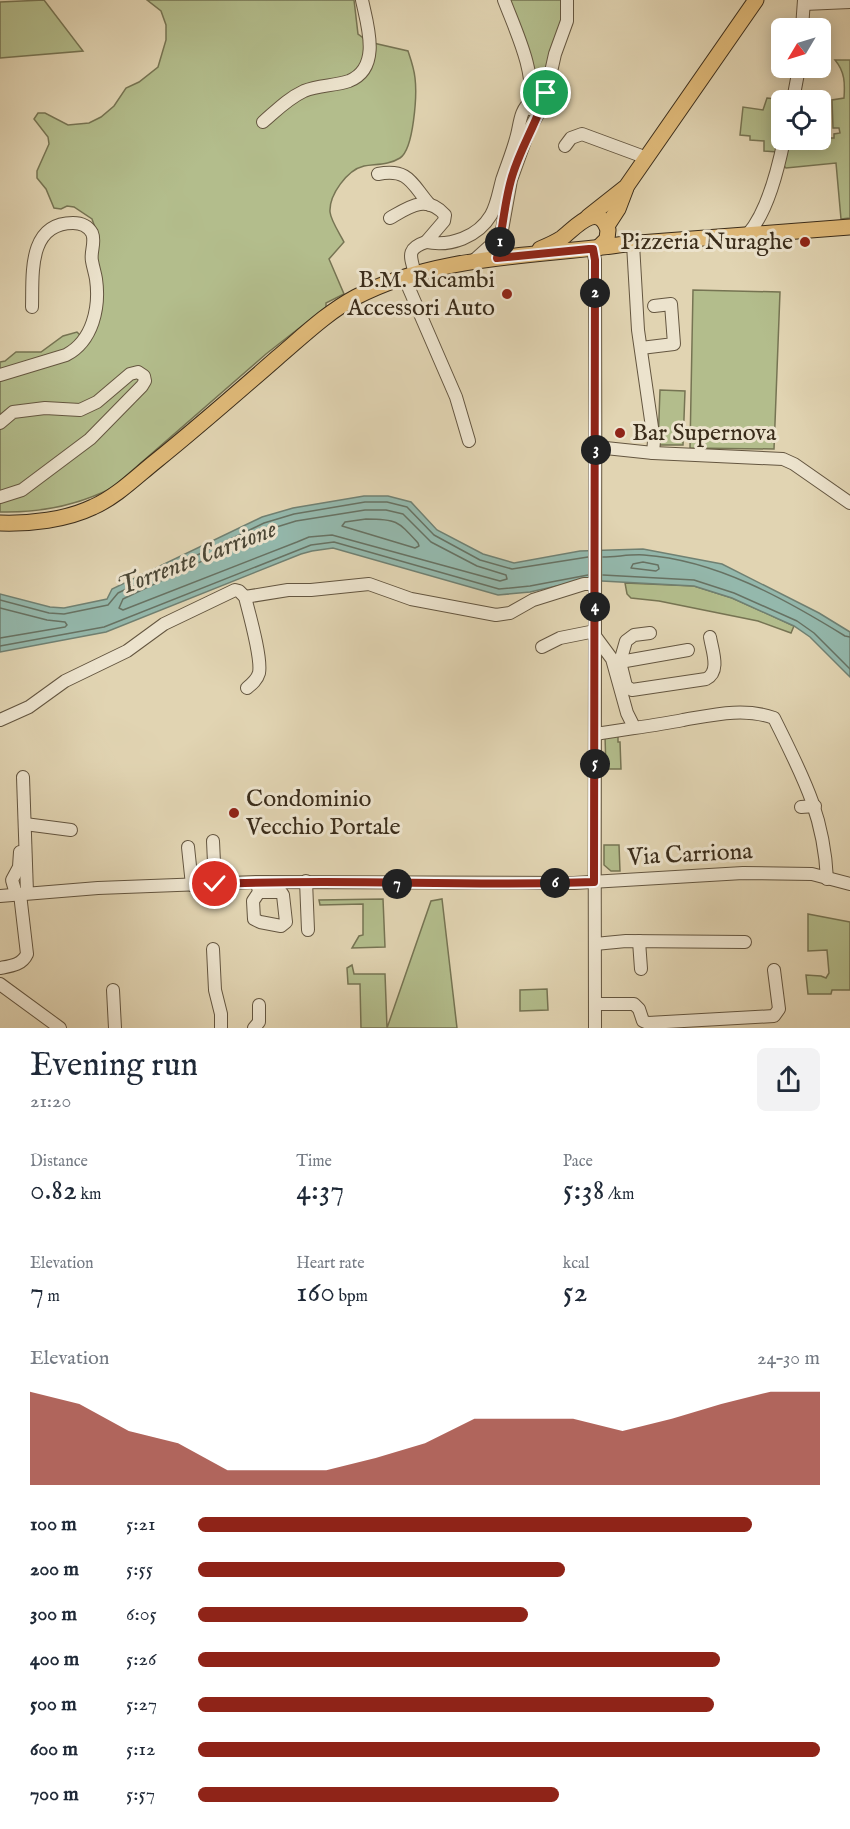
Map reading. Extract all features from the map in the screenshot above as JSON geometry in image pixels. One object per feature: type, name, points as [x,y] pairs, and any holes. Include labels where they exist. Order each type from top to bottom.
[{"type":"main road","points":[[593,249],[607,239],[607,226],[618,209],[626,187],[756,0]]},
{"type":"main road","points":[[525,254],[560,239],[626,187]]},
{"type":"main road","points":[[593,249],[581,244],[576,236],[577,227],[585,218],[597,217],[607,226],[638,243]]},
{"type":"main road","points":[[0,523],[17,524],[66,516],[96,506],[119,491],[187,436],[326,316],[355,298],[409,276],[525,254],[850,227]]},
{"type":"street","points":[[262,122],[290,98],[306,90],[350,81],[361,73],[368,62],[370,51],[362,0]]},
{"type":"street","points":[[504,0],[525,58],[532,94],[526,123],[529,130]]},
{"type":"street","points":[[497,258],[511,180],[529,130],[542,107],[555,54],[567,21],[567,0]]},
{"type":"street","points":[[803,18],[804,2],[850,2]]},
{"type":"street","points":[[469,441],[456,397],[409,276],[410,258],[412,250],[417,245],[426,242],[443,244],[459,240],[475,232],[490,216],[514,147],[523,113],[531,102]]},
{"type":"street","points":[[565,146],[571,138],[582,134],[647,158]]},
{"type":"street","points":[[748,234],[755,224],[777,171],[782,150]]},
{"type":"street","points":[[378,174],[388,172],[412,180],[430,205],[445,215],[444,221],[426,242]]},
{"type":"street","points":[[390,218],[411,205],[420,203],[430,205]]},
{"type":"street","points":[[0,375],[66,355],[76,350],[86,337],[97,304],[96,279],[91,258],[94,244],[92,234],[85,225],[72,223],[60,225],[47,232],[40,240],[35,249],[32,307]]},
{"type":"street","points":[[471,263],[490,246],[502,229]]},
{"type":"street","points":[[638,243],[641,348],[654,441],[653,453]]},
{"type":"street","points":[[593,249],[595,260],[596,447],[595,1028]]},
{"type":"street","points":[[641,348],[675,344],[671,304],[654,306]]},
{"type":"street","points":[[0,423],[13,412],[45,408],[80,410],[97,402],[130,374],[138,372],[144,376],[145,381],[142,386],[90,439],[22,490],[0,497]]},
{"type":"street","points":[[596,447],[653,453],[783,459],[794,464],[850,503]]},
{"type":"street","points":[[245,597],[288,590],[369,584],[411,599],[496,615],[517,610],[533,600],[584,584],[594,590]]},
{"type":"street","points":[[0,720],[28,707],[65,681],[128,651],[164,624],[230,591],[239,591],[245,597],[252,627],[259,673],[253,684],[247,688]]},
{"type":"street","points":[[634,727],[627,713],[616,661],[629,637],[650,633]]},
{"type":"street","points":[[542,648],[560,638],[595,634]]},
{"type":"street","points":[[595,634],[616,661],[626,686],[632,690],[706,679],[713,674],[715,668],[710,637]]},
{"type":"street","points":[[616,661],[688,650]]},
{"type":"street","points":[[596,734],[705,715],[758,713],[774,718],[815,806],[823,838],[827,879]]},
{"type":"street","points":[[0,969],[17,964],[24,960],[27,954],[21,893],[26,824],[20,783],[19,867],[12,880],[21,893]]},
{"type":"street","points":[[801,807],[815,806]]},
{"type":"street","points":[[26,824],[71,830]]},
{"type":"street","points":[[213,841],[215,884]]},
{"type":"street","points":[[188,847],[192,885]]},
{"type":"street","name":"Via Carriona","points":[[0,896],[98,888],[215,884],[258,887],[306,881],[391,884],[594,882],[765,873],[812,874],[850,884]]},
{"type":"street","points":[[306,881],[308,930]]},
{"type":"street","points":[[595,944],[639,941],[745,942]]},
{"type":"street","points":[[639,941],[641,969]]},
{"type":"street","points":[[213,949],[215,990],[221,1028]]},
{"type":"street","points":[[595,1004],[634,1004],[639,1008],[643,1021],[648,1023],[774,1016],[778,1009],[774,970]]},
{"type":"street","points":[[0,984],[60,1028]]},
{"type":"street","points":[[113,990],[115,1028]]},
{"type":"street","points":[[254,1028],[259,1022],[259,1005]]},
{"type":"green space","points":[[44,0],[83,51],[0,58],[0,2]]},
{"type":"green space","points":[[147,0],[354,0],[358,34],[369,42],[408,51],[416,86],[414,121],[409,144],[405,153],[396,160],[364,166],[351,172],[340,184],[332,198],[331,216],[344,242],[329,259],[344,294],[326,303],[326,307],[266,354],[112,488],[58,507],[0,512],[0,362],[5,361],[16,352],[41,352],[63,336],[77,332],[87,342],[99,239],[92,219],[74,207],[54,208],[46,189],[37,178],[37,171],[49,144],[48,137],[34,119],[38,113],[45,113],[68,125],[89,123],[114,106],[126,88],[139,82],[158,67],[166,40],[166,25],[161,11]]},
{"type":"green space","points":[[509,0],[562,0],[562,25],[541,99],[537,98],[536,86]]},
{"type":"green space","points":[[835,60],[850,60],[850,218],[841,219],[836,163],[786,168],[783,165],[788,150],[831,150],[831,138],[834,138],[834,134],[840,133],[839,128],[833,128],[832,100],[844,98],[841,69]]},
{"type":"green space","points":[[767,98],[771,98],[771,150],[778,150],[778,152],[764,151],[764,141],[750,140],[750,136],[740,135],[743,107],[763,110]]},
{"type":"green space","points":[[693,290],[780,292],[774,449],[690,448]]},
{"type":"green space","points":[[660,390],[685,391],[683,445],[658,445]]},
{"type":"green space","points":[[625,583],[694,586],[732,598],[794,626],[791,633],[758,621],[659,601],[631,598],[627,594]]},
{"type":"green space","points":[[605,736],[618,736],[621,769],[606,769]]},
{"type":"green space","points":[[604,845],[619,845],[620,871],[611,871],[604,865]]},
{"type":"green space","points":[[383,899],[385,947],[352,948],[359,936],[363,935],[363,904],[320,905],[319,900]]},
{"type":"green space","points":[[442,899],[457,1028],[387,1028],[431,901]]},
{"type":"green space","points":[[808,914],[850,922],[850,990],[832,990],[831,994],[808,994],[806,975],[826,978],[829,973],[827,950],[808,951]]},
{"type":"green space","points":[[352,965],[354,974],[385,974],[387,1028],[361,1028],[360,984],[348,984],[347,968]]},
{"type":"green space","points":[[547,989],[548,1010],[520,1011],[520,990]]},
{"type":"water","name":"Torrente Carrione","points":[[364,496],[388,496],[411,502],[437,530],[483,554],[514,563],[580,551],[643,549],[722,564],[819,613],[850,632],[850,677],[810,637],[794,626],[732,598],[694,586],[583,580],[530,592],[498,595],[333,548],[301,554],[106,632],[0,652],[0,594],[50,607],[64,608],[107,599],[112,589],[262,517],[293,508]]},
{"type":"place","name":"Pizzeria Nuraghe","points":[[805,242]]},
{"type":"place","name":"B.M. Ricambi Accessori Auto","points":[[507,294]]},
{"type":"place","name":"Bar Supernova","points":[[620,433]]},
{"type":"place","name":"Condominio Vecchio Portale","points":[[234,813]]},
{"type":"route","points":[[215,884],[306,881],[391,884],[594,882],[595,260],[593,249],[497,258],[511,180],[529,130],[542,107],[546,93]]}]
